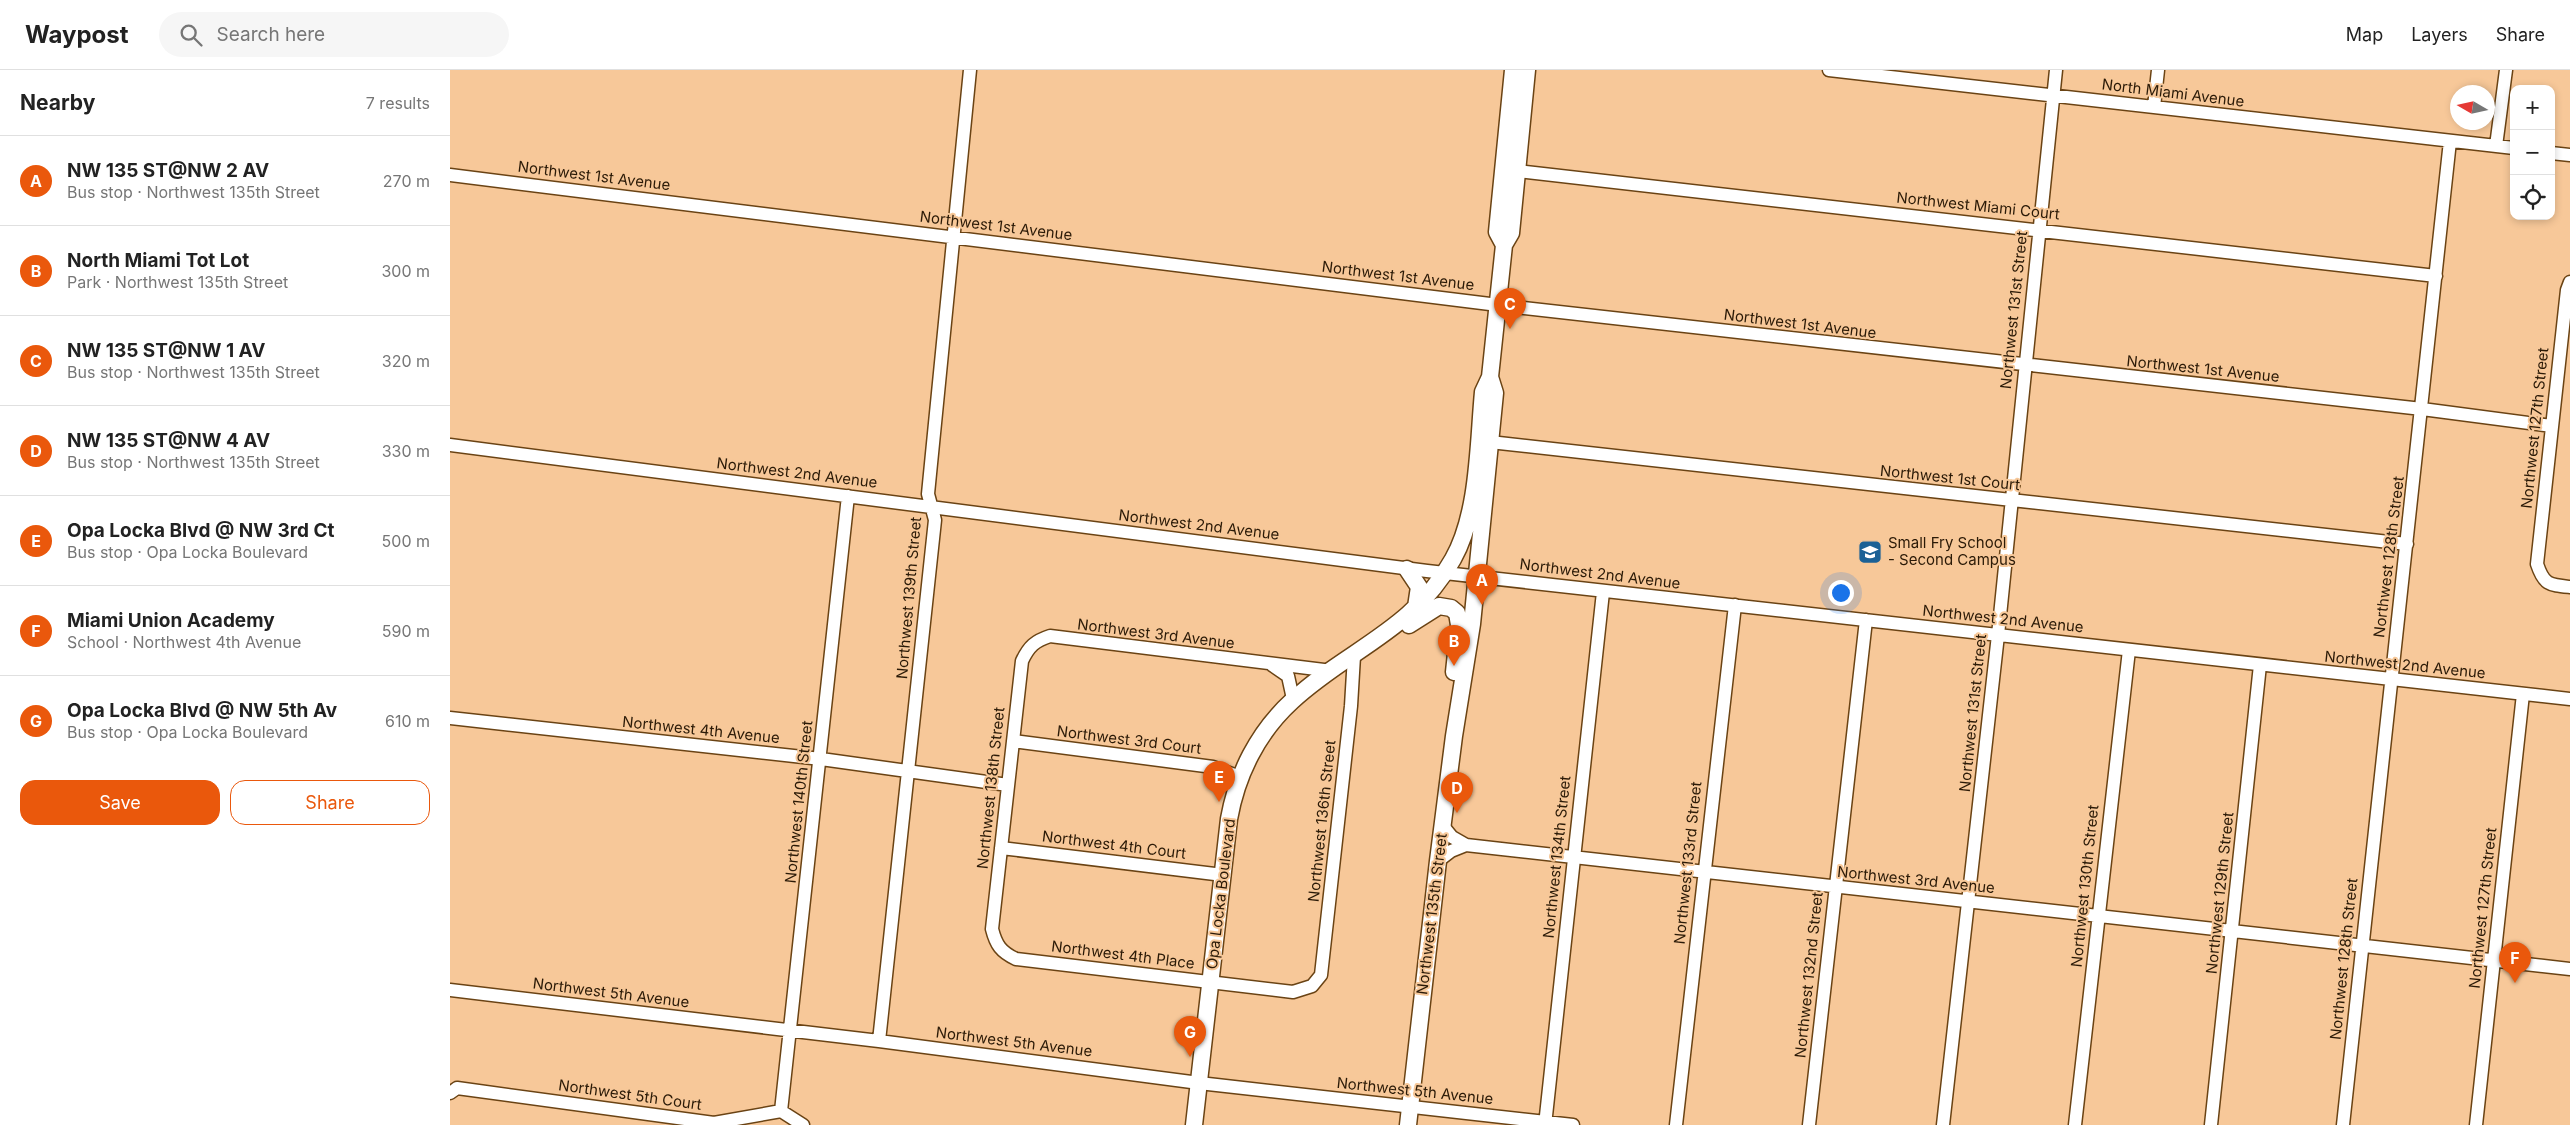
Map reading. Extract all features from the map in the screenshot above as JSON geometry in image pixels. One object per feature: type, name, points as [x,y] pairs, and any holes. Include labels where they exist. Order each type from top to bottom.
[{"type":"main road","name":"Northwest 135th Street","points":[[1504,246],[1497,232],[1513,70]]},
{"type":"main road","name":"Northwest 135th Street","points":[[1444,573],[1459,546],[1471,503],[1483,392],[1490,377],[1504,246],[1511,234],[1528,70]]},
{"type":"main road","points":[[1509,114],[1514,128],[1510,166],[1517,171]]},
{"type":"main road","name":"Northwest 135th Street","points":[[1408,1125],[1442,826],[1490,442],[1495,393],[1490,377]]},
{"type":"main road","points":[[1471,503],[1474,522],[1473,575]]},
{"type":"main road","points":[[1406,569],[1419,587],[1416,607]]},
{"type":"main road","name":"Opa Locka Boulevard","points":[[1194,1125],[1231,809],[1240,777],[1262,735],[1294,699],[1383,636],[1416,607],[1444,573]]},
{"type":"main road","points":[[1383,636],[1407,626],[1436,607],[1446,606],[1457,613],[1459,624],[1451,706],[1454,736]]},
{"type":"street","name":"Northwest 139th Street","points":[[880,1041],[935,520],[928,494],[970,70]]},
{"type":"street","name":"North Miami Avenue","points":[[1828,70],[1928,76],[2052,95],[2510,148]]},
{"type":"street","name":"Northwest 131st Street","points":[[1943,1125],[1998,635],[2024,366],[2056,70]]},
{"type":"street","points":[[2154,107],[2158,70]]},
{"type":"street","points":[[2496,146],[2506,70]]},
{"type":"street","name":"Northwest 128th Street","points":[[2343,1125],[2450,141]]},
{"type":"street","points":[[2555,153],[2570,155]]},
{"type":"street","name":"Northwest Miami Court","points":[[1517,171],[2039,229],[2436,276]]},
{"type":"street","name":"Northwest 1st Avenue","points":[[450,175],[1498,306],[2422,409],[2552,426]]},
{"type":"street","name":"Northwest 127th Street","points":[[2570,282],[2566,290],[2537,564],[2542,578],[2550,585],[2570,588]]},
{"type":"street","name":"Northwest 1st Court","points":[[1490,442],[2407,544]]},
{"type":"street","name":"Northwest 2nd Avenue","points":[[450,446],[1406,569],[1473,575],[1603,592],[1735,605],[2570,700]]},
{"type":"street","name":"Northwest 140th Street","points":[[781,1111],[821,759],[848,496]]},
{"type":"street","name":"Northwest 134th Street","points":[[1545,1123],[1603,592]]},
{"type":"street","name":"Northwest 133rd Street","points":[[1676,1125],[1703,873],[1735,605]]},
{"type":"street","name":"Northwest 132nd Street","points":[[1809,1125],[1866,620]]},
{"type":"street","name":"Northwest 3rd Avenue","points":[[1036,641],[1050,636],[1332,671]]},
{"type":"street","name":"Northwest 138th Street","points":[[995,942],[992,929],[1022,660],[1028,648],[1036,641]]},
{"type":"street","name":"Northwest 130th Street","points":[[2075,1125],[2129,650]]},
{"type":"street","name":"Northwest 136th Street","points":[[1312,986],[1321,975],[1351,706],[1354,656]]},
{"type":"street","points":[[1272,665],[1288,676],[1294,699]]},
{"type":"street","name":"Northwest 129th Street","points":[[2211,1125],[2260,665]]},
{"type":"street","name":"Northwest 127th Street","points":[[2476,1125],[2523,694]]},
{"type":"street","name":"Northwest 4th Avenue","points":[[450,718],[821,759],[908,773],[1008,785]]},
{"type":"street","name":"Northwest 3rd Court","points":[[1013,741],[1213,767],[1240,777]]},
{"type":"street","name":"Northwest 3rd Avenue","points":[[1442,826],[1452,837],[1466,845],[2233,932],[2362,944]]},
{"type":"street","points":[[1438,860],[1451,851],[1466,845]]},
{"type":"street","name":"Northwest 4th Court","points":[[1001,848],[1223,875]]},
{"type":"street","name":"Northwest 4th Place","points":[[995,942],[1002,950],[1016,959],[1293,992],[1312,986]]},
{"type":"street","points":[[2362,944],[2570,969]]},
{"type":"street","name":"Northwest 5th Avenue","points":[[450,990],[880,1041],[1199,1083],[1573,1125]]},
{"type":"street","name":"Northwest 5th Court","points":[[450,1093],[457,1088],[714,1124],[781,1111]]},
{"type":"street","points":[[781,1111],[802,1125]]},
{"type":"place","name":"NW 135 ST@NW 1 AV","points":[[1510,329]]},
{"type":"place","name":"Small Fry School - Second Campus","points":[[1870,552]]},
{"type":"place","name":"NW 135 ST@NW 2 AV","points":[[1482,605]]},
{"type":"place","name":"North Miami Tot Lot","points":[[1454,666]]},
{"type":"place","name":"Opa Locka Blvd @ NW 3rd Ct","points":[[1219,802]]},
{"type":"place","name":"NW 135 ST@NW 4 AV","points":[[1457,813]]},
{"type":"place","name":"Miami Union Academy","points":[[2515,983]]},
{"type":"place","name":"Opa Locka Blvd @ NW 5th Av","points":[[1190,1057]]}]
